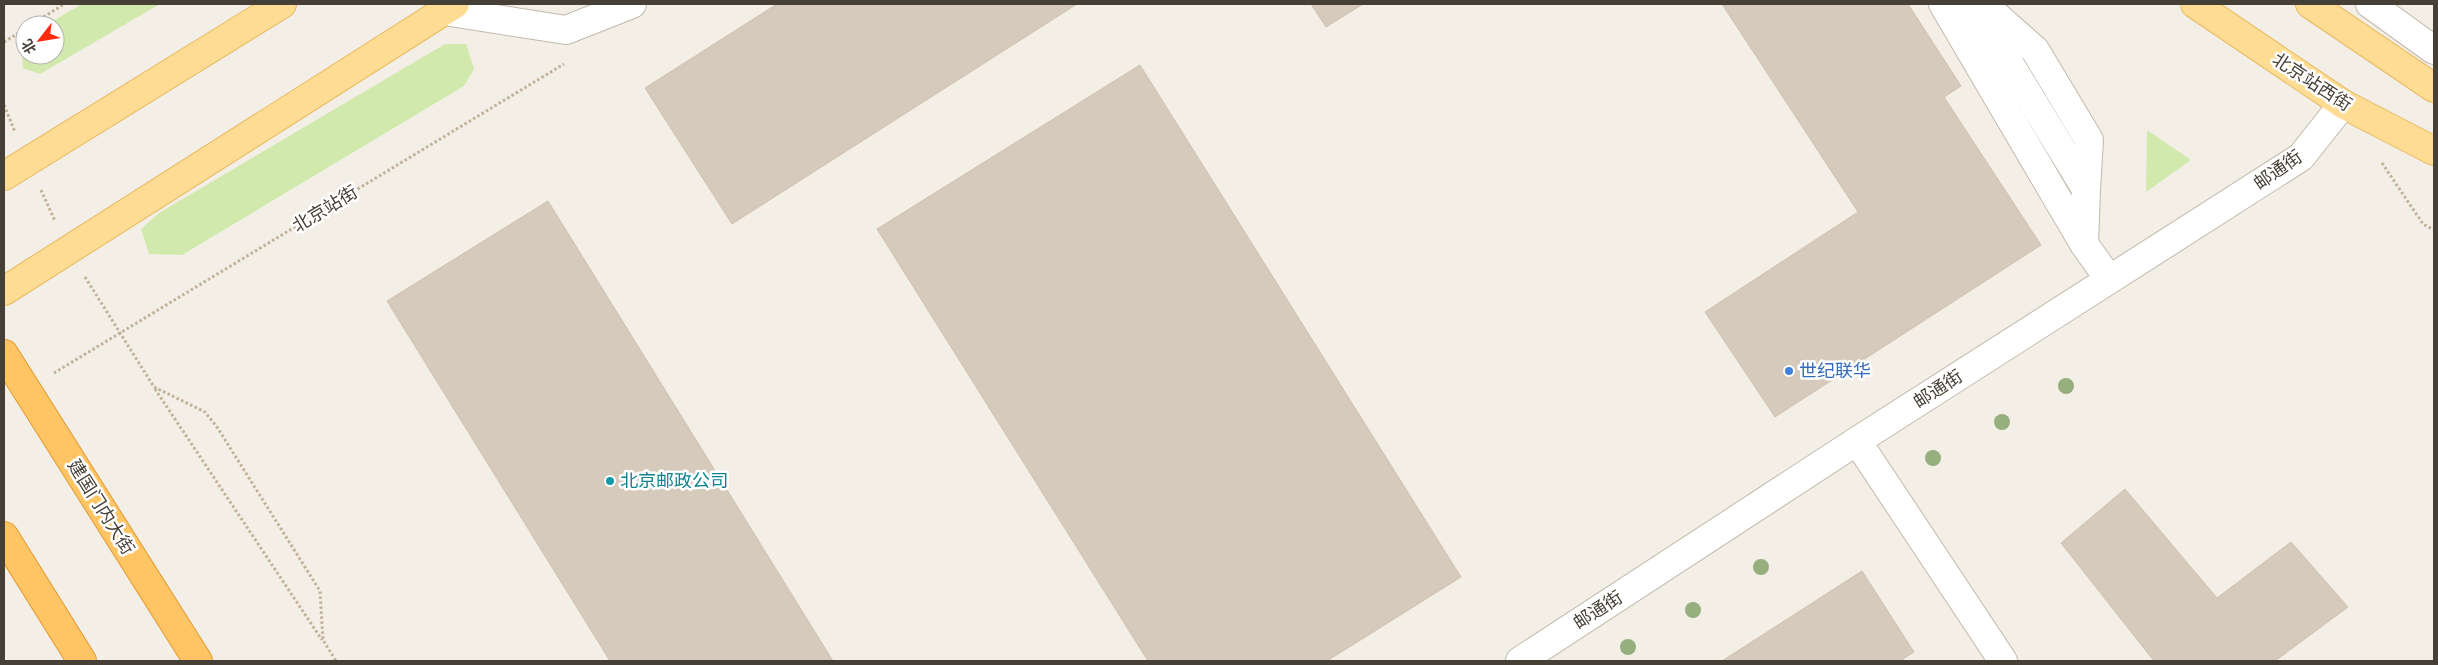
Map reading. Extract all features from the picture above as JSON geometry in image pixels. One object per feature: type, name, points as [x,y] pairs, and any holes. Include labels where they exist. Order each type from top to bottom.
[{"type":"highway","name":"建国门内大街","points":[[4,354],[198,661]]},
{"type":"highway","points":[[4,536],[82,661]]},
{"type":"main road","points":[[4,176],[282,4]]},
{"type":"main road","name":"北京站西街","points":[[2195,4],[2343,104],[2434,151]]},
{"type":"main road","points":[[2310,4],[2434,88]]},
{"type":"main road","points":[[4,291],[450,7]]},
{"type":"street","points":[[450,7],[566,30],[632,4]]},
{"type":"street","points":[[1943,4],[2084,244],[2109,279]]},
{"type":"street","points":[[1973,4],[2086,189]]},
{"type":"street","points":[[1983,4],[2035,50],[2089,140],[2084,244]]},
{"type":"street","points":[[2370,4],[2434,50]]},
{"type":"street","name":"邮通街","points":[[1520,661],[2109,279],[2301,157],[2343,104]]},
{"type":"street","points":[[1858,441],[2003,661]]},
{"type":"path","points":[[47,15],[64,4]]},
{"type":"path","points":[[4,42],[15,35]]},
{"type":"path","name":"北京站街","points":[[26,389],[571,58]]},
{"type":"path","points":[[4,105],[27,162],[68,250],[154,387],[336,661]]},
{"type":"path","points":[[2380,160],[2423,224],[2434,230]]},
{"type":"path","points":[[154,387],[205,412],[217,427],[320,591],[322,640]]},
{"type":"green space","points":[[82,4],[160,4],[65,59],[65,15],[63,15]]},
{"type":"green space","points":[[445,44],[466,44],[474,69],[464,86],[182,255],[149,254],[141,229],[159,213]]},
{"type":"green space","points":[[23,65],[55,65],[40,74],[23,68]]},
{"type":"green space","points":[[2147,130],[2191,160],[2146,192]]},
{"type":"building","points":[[777,4],[1077,4],[732,224],[645,88]]},
{"type":"building","points":[[1311,4],[1363,4],[1326,27]]},
{"type":"building","points":[[1722,4],[1908,4],[1961,86],[1944,97],[2041,245],[1775,417],[1705,312],[1858,212]]},
{"type":"building","points":[[1140,65],[1461,577],[1327,661],[1148,661],[877,229]]},
{"type":"building","name":"北京邮政公司","points":[[548,201],[833,661],[610,661],[387,301]]},
{"type":"building","points":[[2125,489],[2217,598],[2291,542],[2348,607],[2275,661],[2154,661],[2061,543]]},
{"type":"building","points":[[1862,571],[1914,652],[1900,661],[1722,661]]},
{"type":"place","name":"世纪联华","points":[[1789,371]]},
{"type":"place","name":"北京邮政公司","points":[[610,481]]}]
